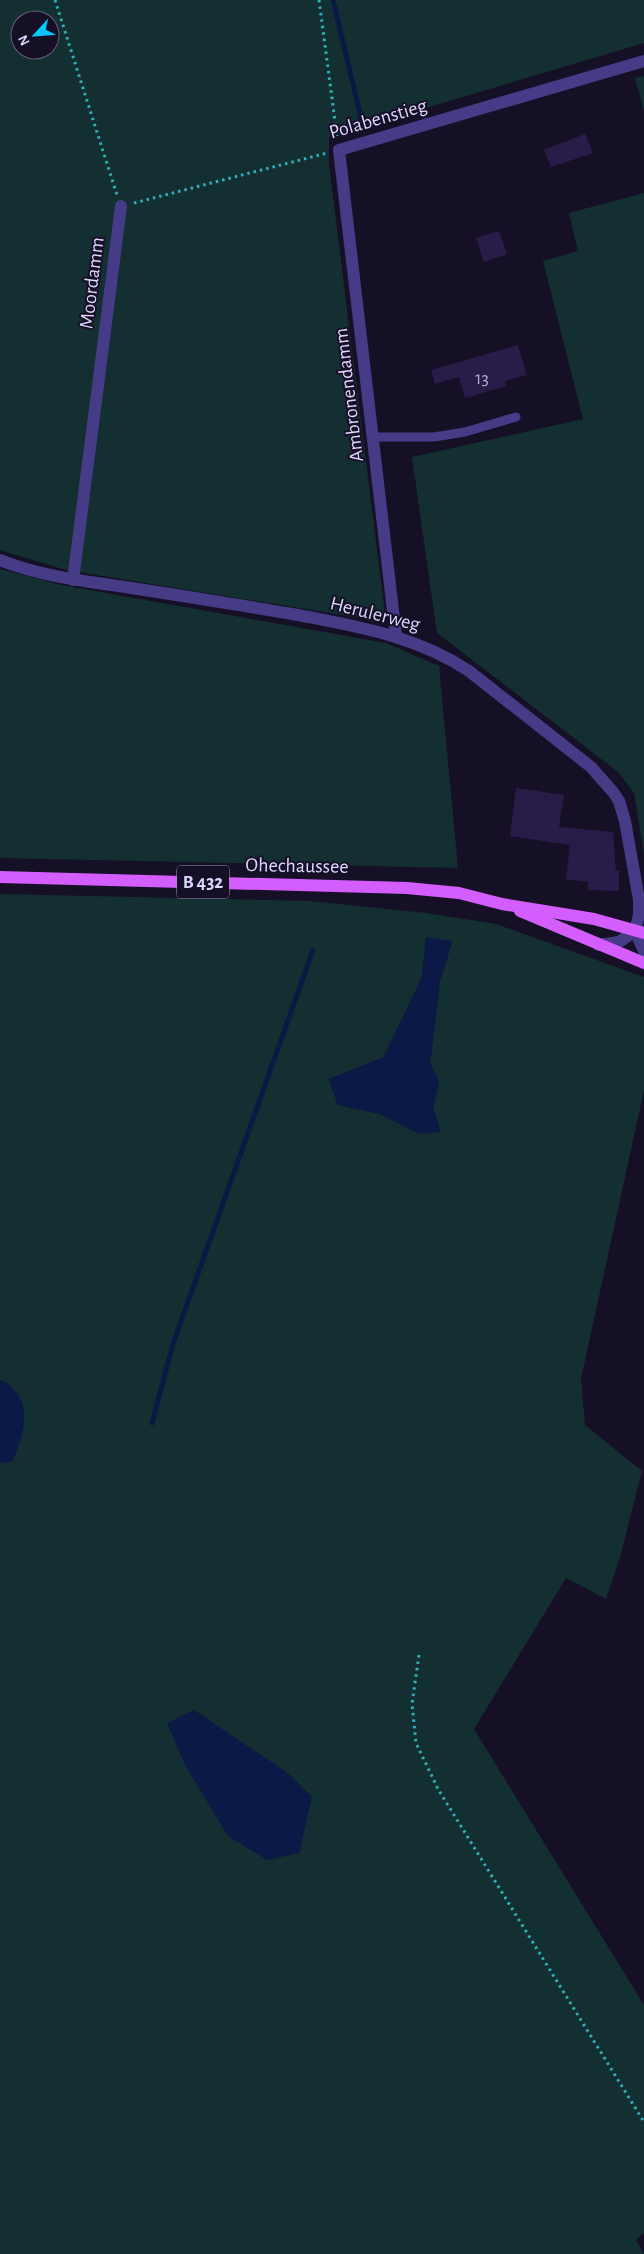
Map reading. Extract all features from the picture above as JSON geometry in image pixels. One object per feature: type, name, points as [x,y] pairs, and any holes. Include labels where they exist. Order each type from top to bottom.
[{"type":"main road","name":"Ohechaussee","points":[[0,877],[407,888],[459,893],[502,904]]},
{"type":"main road","name":"B 432","points":[[502,904],[594,919],[640,932]]},
{"type":"main road","name":"B 432","points":[[502,904],[644,963]]},
{"type":"street","name":"Polabenstieg","points":[[339,150],[644,61]]},
{"type":"street","name":"Ambronendamm","points":[[339,150],[396,636]]},
{"type":"street","name":"Moordamm","points":[[73,580],[121,206]]},
{"type":"street","name":"Herulerweg","points":[[0,560],[12,565],[73,580],[226,602],[375,630],[428,647],[469,671],[580,758],[606,781],[619,801],[625,821],[639,900],[640,932]]},
{"type":"street","points":[[598,944],[619,942],[640,932],[644,951]]},
{"type":"lane","points":[[373,437],[434,437],[465,432],[516,417]]},
{"type":"path","points":[[55,0],[121,206]]},
{"type":"path","points":[[319,0],[339,150]]},
{"type":"path","name":"Polabenstieg","points":[[121,206],[339,150]]},
{"type":"path","points":[[419,1655],[412,1704],[416,1743],[438,1789],[644,2122]]},
{"type":"green space","points":[[0,0],[644,0],[644,43],[329,137],[329,165],[386,622],[66,570],[0,550]]},
{"type":"green space","points":[[644,76],[644,111],[635,78]]},
{"type":"green space","points":[[644,193],[644,854],[634,793],[618,772],[437,633],[412,457],[583,419],[543,261],[578,251],[569,213]]},
{"type":"green space","points":[[0,569],[61,585],[386,643],[439,666],[458,868],[0,858]]},
{"type":"green space","points":[[0,894],[310,901],[426,913],[496,924],[644,977],[644,1090],[581,1379],[585,1425],[642,1471],[621,1554],[606,1599],[566,1578],[474,1729],[644,2005],[644,2233],[636,2240],[644,2254],[0,2254]],"holes":[[[426,938],[452,942],[440,981],[430,1063],[439,1082],[433,1107],[420,1134],[381,1114],[338,1105],[329,1079],[384,1057],[422,977]]]},
{"type":"water","points":[[426,937],[452,941],[440,981],[430,1063],[439,1082],[433,1107],[441,1132],[420,1134],[381,1114],[338,1105],[329,1079],[384,1057],[422,977]]},
{"type":"water","points":[[0,1380],[9,1384],[20,1399],[23,1408],[24,1426],[13,1461],[0,1463]]},
{"type":"water","points":[[194,1710],[289,1774],[312,1797],[299,1853],[267,1860],[228,1836],[185,1765],[167,1723]]},
{"type":"building","points":[[585,134],[593,153],[551,167],[544,150]]},
{"type":"building","points":[[499,231],[507,254],[484,262],[476,238]]},
{"type":"building","points":[[518,345],[527,375],[505,381],[506,386],[465,398],[459,377],[435,384],[431,370]]},
{"type":"building","points":[[516,788],[564,795],[559,827],[613,832],[616,871],[619,871],[619,891],[588,890],[588,882],[566,879],[570,845],[510,836]]},
{"type":"waterway","points":[[333,0],[363,126]]},
{"type":"waterway","points":[[152,1423],[173,1344],[313,950]]}]
